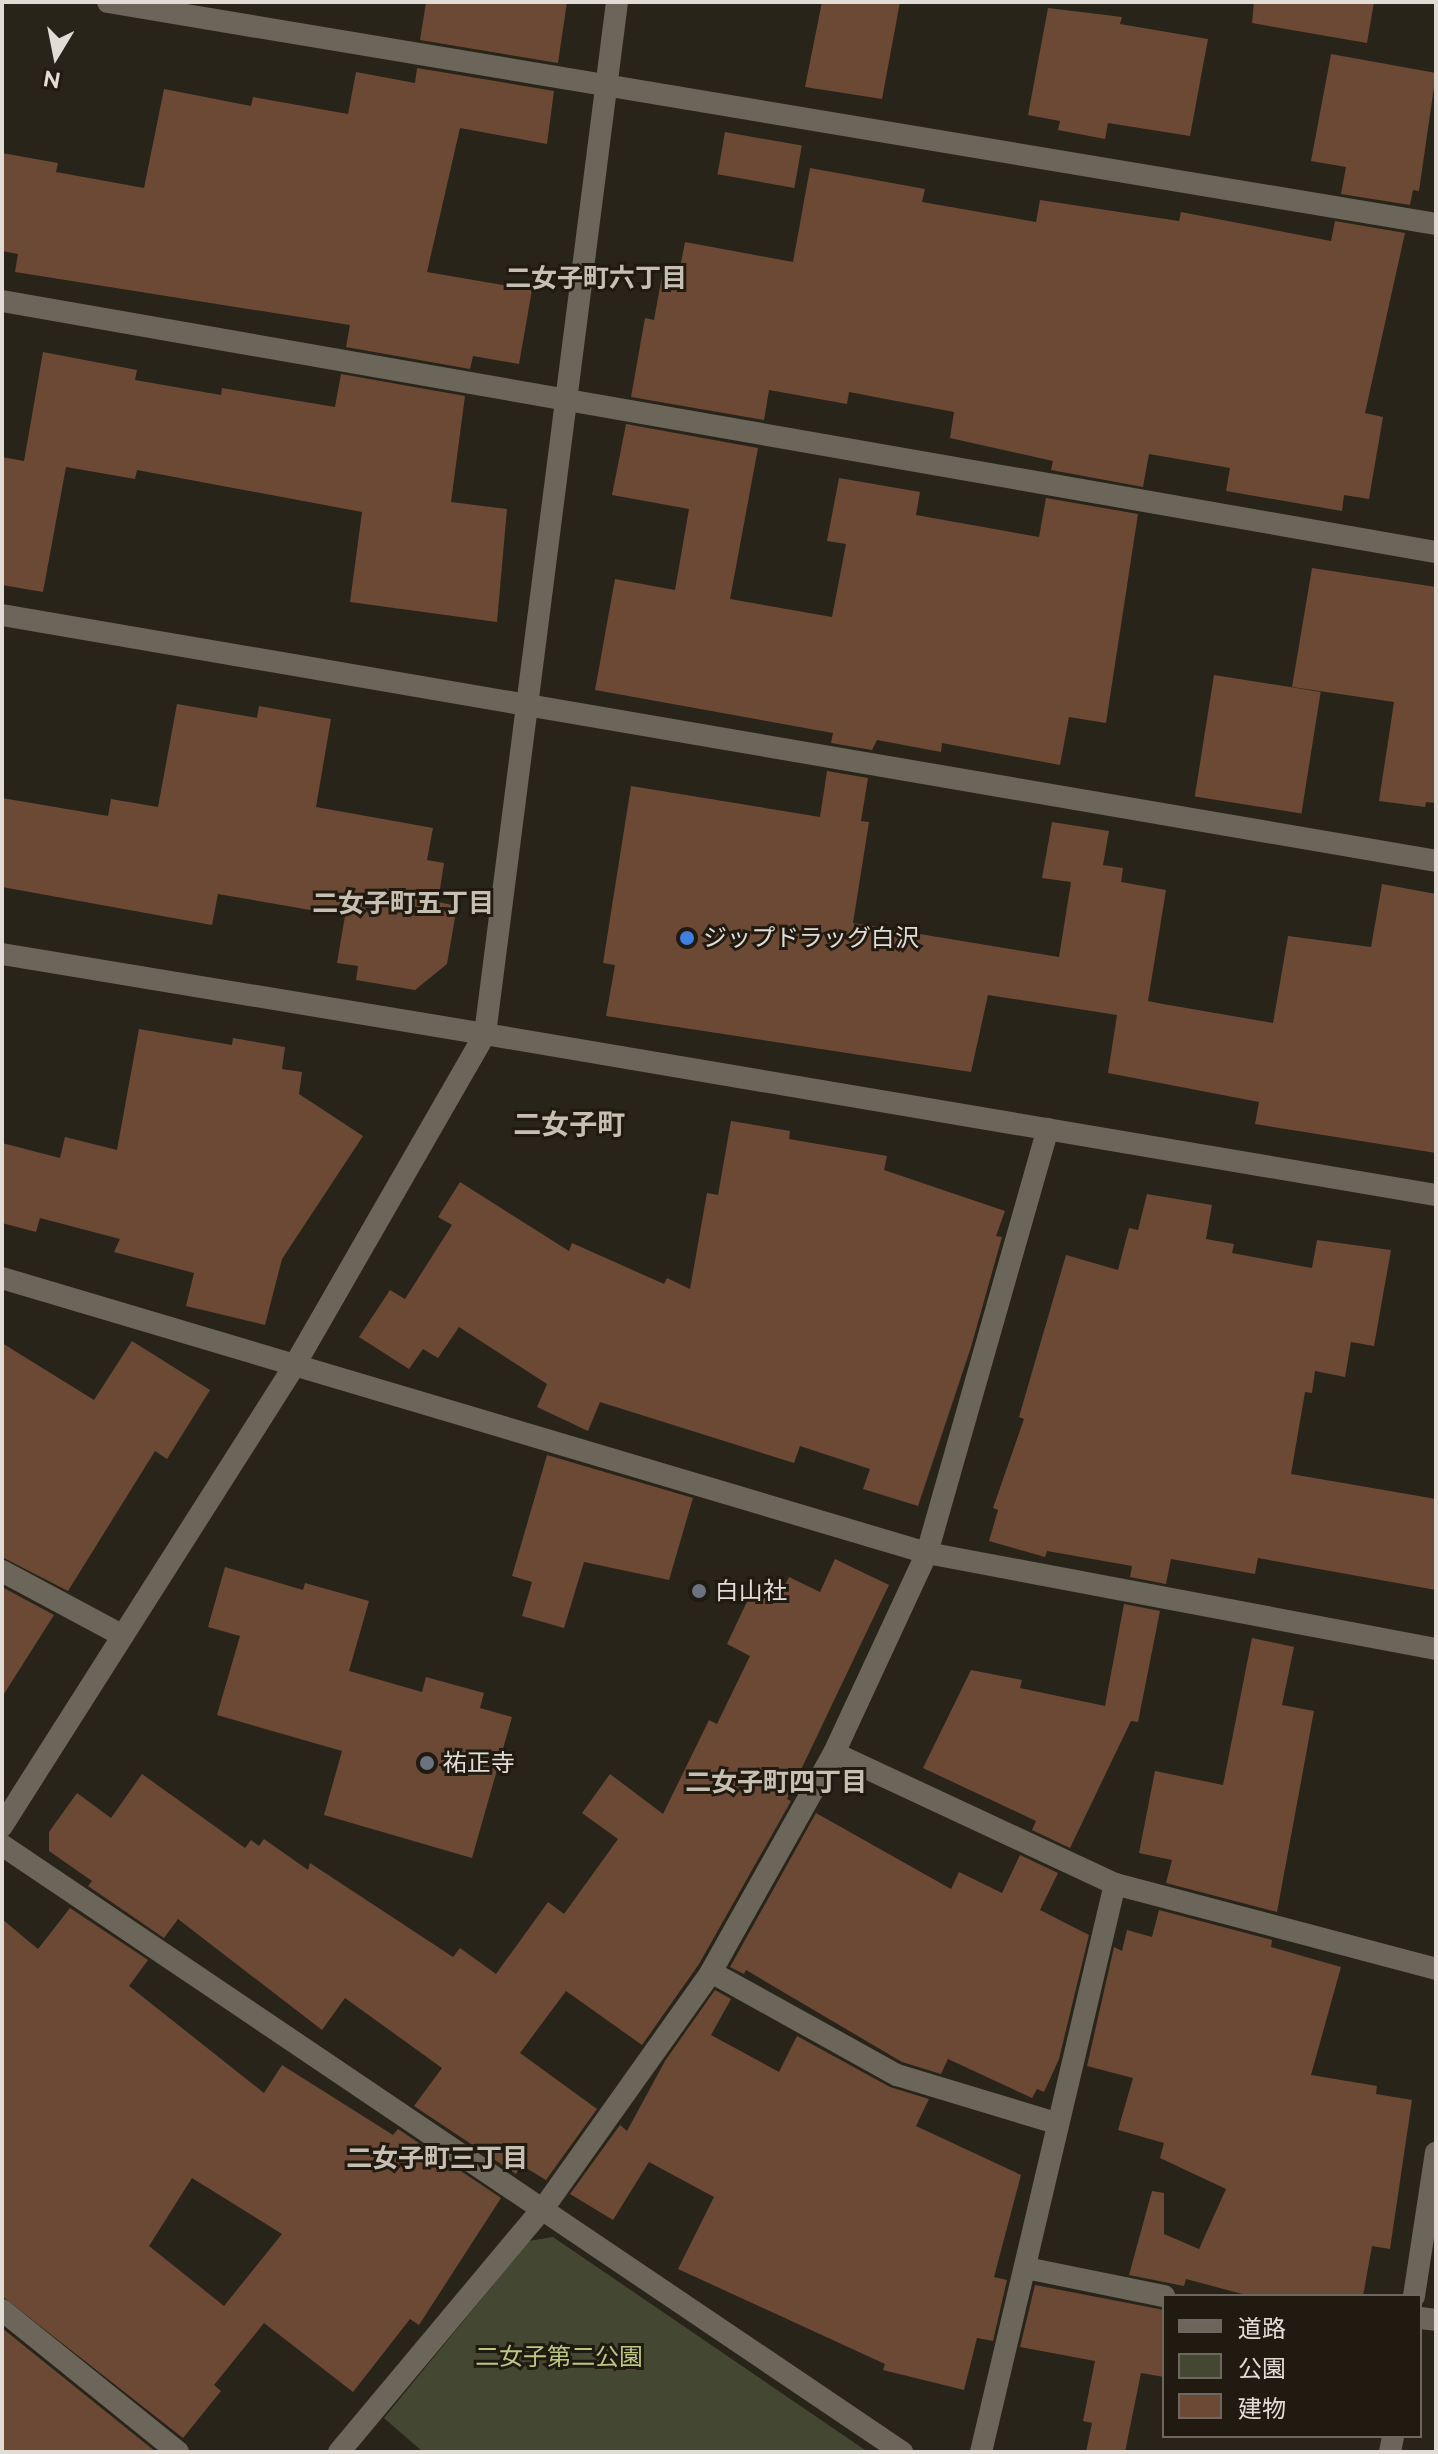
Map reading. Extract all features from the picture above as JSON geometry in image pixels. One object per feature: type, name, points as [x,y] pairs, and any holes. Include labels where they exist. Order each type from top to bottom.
[{"type":"street","points":[[108,2],[1436,224]]},
{"type":"street","points":[[2,1826],[293,1368],[485,1034],[617,2]]},
{"type":"street","points":[[2,301],[566,403],[1436,552]]},
{"type":"street","points":[[2,615],[1436,861]]},
{"type":"street","points":[[2,954],[1436,1195]]},
{"type":"street","points":[[339,2452],[545,2206],[711,1972],[834,1753],[927,1553],[1048,1129]]},
{"type":"street","points":[[2,1278],[293,1368],[927,1553],[1436,1649]]},
{"type":"street","points":[[2,1571],[123,1636]]},
{"type":"street","points":[[834,1753],[1115,1884],[1436,1969]]},
{"type":"street","points":[[2,1845],[545,2206],[902,2452]]},
{"type":"street","points":[[981,2452],[1026,2268],[1056,2123],[1115,1884]]},
{"type":"street","points":[[711,1972],[897,2075],[1056,2123]]},
{"type":"street","points":[[1414,2294],[1436,2153]]},
{"type":"street","points":[[1026,2268],[1162,2296]]},
{"type":"street","points":[[2,2310],[178,2452]]},
{"type":"green space","name":"二女子第二公園","points":[[553,2237],[868,2452],[423,2452],[384,2418],[529,2241]]},
{"type":"building","points":[[426,2],[567,2],[558,63],[420,40]]},
{"type":"building","points":[[822,2],[900,2],[882,99],[805,87]]},
{"type":"building","points":[[1254,2],[1374,2],[1367,43],[1252,23]]},
{"type":"building","points":[[1048,8],[1122,17],[1120,24],[1208,39],[1190,136],[1108,123],[1105,139],[1058,130],[1060,121],[1028,115]]},
{"type":"building","points":[[1331,54],[1436,73],[1419,191],[1413,190],[1410,205],[1341,194],[1346,167],[1311,161]]},
{"type":"building","points":[[417,68],[554,91],[547,144],[460,128],[427,272],[532,290],[519,364],[473,356],[470,369],[346,347],[350,325],[15,272],[18,254],[2,251],[2,153],[58,163],[56,172],[144,188],[164,89],[251,106],[253,97],[348,114],[356,72],[415,83]]},
{"type":"building","points":[[725,132],[802,146],[794,188],[718,174]]},
{"type":"building","points":[[810,168],[925,189],[922,202],[1036,222],[1040,200],[1179,221],[1181,212],[1331,241],[1335,221],[1405,233],[1365,413],[1383,417],[1369,499],[1344,495],[1342,511],[1226,491],[1230,468],[1149,454],[1143,487],[1051,470],[1053,461],[950,438],[954,412],[849,392],[847,404],[769,390],[764,420],[631,397],[645,318],[654,320],[663,270],[679,273],[685,242],[793,262]]},
{"type":"building","points":[[43,352],[137,370],[135,380],[221,395],[222,388],[335,407],[341,374],[465,396],[451,502],[507,509],[497,622],[350,602],[362,512],[137,470],[135,479],[66,467],[43,592],[2,585],[2,457],[24,461]]},
{"type":"building","points":[[626,424],[758,448],[730,599],[832,617],[846,544],[827,541],[839,478],[920,492],[916,515],[1039,537],[1046,498],[1138,514],[1106,723],[1069,717],[1060,765],[942,743],[941,752],[877,740],[872,750],[831,743],[833,733],[595,690],[615,579],[675,590],[689,509],[612,495]]},
{"type":"building","points":[[1312,568],[1436,587],[1436,803],[1426,802],[1425,807],[1379,801],[1394,702],[1292,687]]},
{"type":"building","points":[[1214,675],[1321,692],[1301,813],[1195,796]]},
{"type":"building","points":[[177,704],[257,718],[259,706],[331,719],[316,807],[433,828],[427,860],[444,863],[438,902],[457,906],[447,964],[415,990],[356,980],[358,966],[337,963],[345,916],[218,894],[212,925],[2,887],[2,798],[108,816],[111,799],[158,807]]},
{"type":"building","points":[[827,771],[868,778],[861,821],[869,822],[853,923],[1059,957],[1071,882],[1042,878],[1052,822],[1109,831],[1103,865],[1123,868],[1121,882],[1166,890],[1148,1001],[1273,1023],[1288,936],[1371,947],[1382,884],[1436,894],[1436,1153],[1255,1124],[1259,1102],[1108,1073],[1117,1015],[988,995],[971,1072],[606,1016],[615,965],[603,963],[631,786],[820,817]]},
{"type":"building","points":[[139,1029],[232,1045],[233,1038],[285,1047],[282,1069],[302,1072],[299,1094],[363,1136],[282,1259],[265,1325],[186,1306],[194,1273],[114,1252],[120,1239],[40,1218],[36,1232],[2,1223],[2,1143],[60,1158],[65,1137],[117,1150]]},
{"type":"building","points":[[731,1121],[790,1131],[789,1139],[887,1156],[884,1170],[1005,1211],[996,1236],[1002,1237],[971,1347],[918,1506],[863,1489],[870,1469],[800,1446],[794,1463],[600,1402],[588,1431],[537,1407],[547,1384],[459,1327],[438,1358],[423,1349],[409,1369],[359,1337],[390,1290],[405,1299],[452,1225],[438,1217],[460,1182],[569,1251],[572,1243],[664,1284],[667,1278],[690,1289],[707,1193],[718,1195]]},
{"type":"building","points":[[1147,1194],[1212,1205],[1206,1239],[1234,1244],[1232,1253],[1312,1268],[1317,1240],[1391,1250],[1374,1346],[1351,1342],[1345,1377],[1315,1371],[1312,1393],[1305,1392],[1291,1474],[1436,1499],[1436,1590],[1258,1558],[1255,1574],[1171,1559],[1166,1584],[1130,1577],[1132,1566],[1047,1551],[1045,1557],[989,1541],[998,1510],[993,1508],[1024,1419],[1019,1417],[1066,1255],[1118,1270],[1129,1228],[1138,1230]]},
{"type":"building","points":[[132,1341],[210,1390],[167,1459],[155,1451],[68,1591],[2,1557],[2,1343],[94,1400]]},
{"type":"building","points":[[547,1455],[693,1498],[669,1580],[584,1562],[564,1628],[522,1616],[532,1582],[512,1576]]},
{"type":"building","points":[[835,1559],[889,1585],[787,1799],[791,1801],[699,1964],[642,2045],[566,1991],[520,2053],[597,2109],[546,2180],[521,2165],[516,2174],[414,2106],[442,2068],[345,1998],[322,2030],[178,1919],[164,1938],[88,1886],[92,1881],[49,1851],[49,1832],[77,1793],[111,1818],[142,1774],[245,1848],[251,1840],[259,1846],[264,1839],[308,1870],[310,1863],[453,1957],[460,1948],[496,1974],[548,1902],[564,1914],[618,1839],[582,1813],[610,1774],[663,1814],[709,1720],[717,1724],[750,1656],[727,1644],[752,1591],[776,1603],[789,1577],[820,1592]]},
{"type":"building","points":[[225,1567],[303,1590],[305,1583],[369,1601],[349,1671],[422,1692],[426,1677],[484,1693],[480,1708],[512,1717],[472,1858],[324,1815],[342,1751],[217,1715],[240,1636],[208,1627]]},
{"type":"building","points":[[2,1587],[54,1615],[2,1697]]},
{"type":"building","points":[[1124,1604],[1160,1611],[1138,1722],[1131,1721],[1070,1848],[1032,1830],[1036,1821],[923,1768],[971,1670],[1022,1680],[1020,1688],[1105,1706]]},
{"type":"building","points":[[1252,1638],[1294,1647],[1282,1705],[1314,1711],[1277,1912],[1166,1883],[1172,1860],[1139,1853],[1155,1771],[1223,1785]]},
{"type":"building","points":[[816,1813],[951,1889],[959,1872],[1002,1893],[1020,1855],[1058,1873],[1040,1910],[1089,1935],[1059,2059],[1044,2092],[1037,2089],[1032,2098],[948,2059],[941,2074],[902,2062],[746,1970],[744,1974],[730,1967]]},
{"type":"building","points":[[70,1908],[148,1960],[129,1986],[264,2093],[282,2065],[393,2135],[398,2129],[501,2198],[419,2325],[410,2319],[353,2392],[264,2323],[214,2385],[221,2391],[183,2438],[2,2296],[2,1919],[38,1949]],"holes":[[[192,2178],[282,2234],[224,2306],[149,2246]]]},
{"type":"building","points":[[1159,1910],[1272,1940],[1271,1947],[1341,1967],[1311,2075],[1377,2086],[1376,2094],[1412,2100],[1390,2249],[1372,2246],[1363,2294],[1242,2294],[1186,2279],[1184,2286],[1129,2275],[1152,2191],[1164,2193],[1164,2234],[1199,2249],[1226,2189],[1160,2158],[1164,2143],[1118,2130],[1133,2078],[1087,2066],[1114,1947],[1122,1951],[1127,1930],[1152,1937]]},
{"type":"building","points":[[715,1990],[731,1999],[711,2035],[779,2072],[797,2036],[890,2087],[929,2099],[916,2126],[1021,2175],[994,2277],[1007,2280],[993,2341],[977,2338],[964,2390],[883,2370],[885,2364],[678,2269],[714,2197],[649,2162],[613,2220],[570,2194],[620,2125],[627,2131],[665,2061]]},
{"type":"building","points":[[1035,2285],[1162,2310],[1162,2377],[1141,2373],[1125,2452],[1086,2452],[1092,2423],[1083,2421],[1095,2361],[1020,2347]]},
{"type":"building","points":[[2,2328],[156,2452],[2,2452]]},
{"type":"place","name":"ジップドラッグ白沢","points":[[687,938]]},
{"type":"place","name":"白山社","points":[[699,1591]]},
{"type":"place","name":"祐正寺","points":[[427,1763]]},
{"type":"district","name":"二女子町六丁目","points":[[596,279]]},
{"type":"district","name":"二女子町五丁目","points":[[403,904]]},
{"type":"district","name":"二女子町","points":[[569,1125]]},
{"type":"district","name":"二女子町四丁目","points":[[776,1783]]},
{"type":"district","name":"二女子町三丁目","points":[[437,2159]]}]
